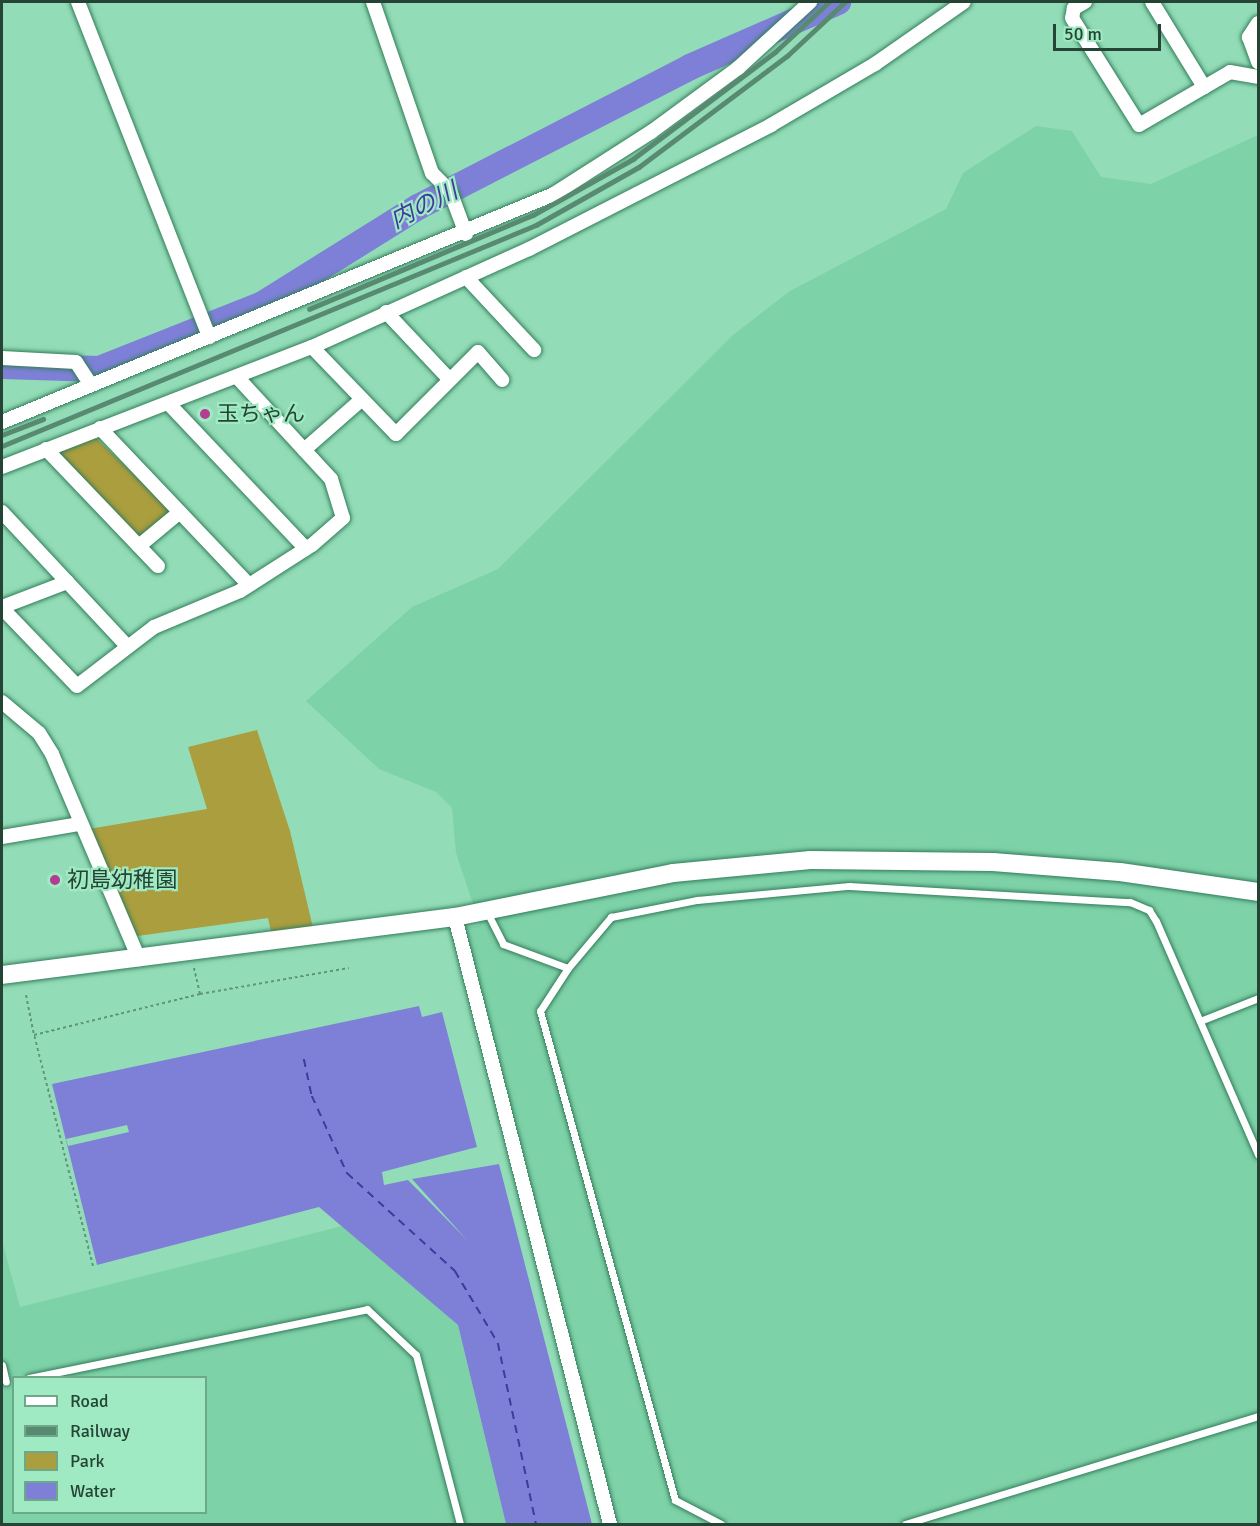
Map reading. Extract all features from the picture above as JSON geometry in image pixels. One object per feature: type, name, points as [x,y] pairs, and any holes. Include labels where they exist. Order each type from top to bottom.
[{"type":"street","points":[[78,2],[209,337]]},
{"type":"street","points":[[373,2],[432,173],[450,191],[466,234]]},
{"type":"street","points":[[2,422],[466,234],[554,194],[651,132],[738,68],[810,2]]},
{"type":"street","points":[[2,467],[312,347],[466,277],[771,125],[875,64],[964,2]]},
{"type":"street","points":[[1085,2],[1074,8],[1072,18],[1139,125],[1238,70],[1258,77]]},
{"type":"street","points":[[1152,2],[1204,87]]},
{"type":"street","points":[[1258,23],[1249,37],[1258,62]]},
{"type":"street","points":[[466,277],[534,351]]},
{"type":"street","points":[[386,312],[450,380]]},
{"type":"street","points":[[312,347],[396,434],[478,352],[502,380]]},
{"type":"street","points":[[2,358],[76,362],[91,385]]},
{"type":"street","points":[[67,582],[2,608],[77,686],[127,646],[167,619],[249,585],[306,549],[345,512],[331,479],[237,377]]},
{"type":"street","points":[[304,450],[362,399]]},
{"type":"street","points":[[169,404],[306,549]]},
{"type":"street","points":[[100,428],[249,585]]},
{"type":"street","points":[[46,449],[158,566]]},
{"type":"street","points":[[2,512],[127,646]]},
{"type":"street","points":[[139,546],[180,512]]},
{"type":"street","points":[[2,702],[45,741],[140,959]]},
{"type":"street","points":[[2,837],[80,824]]},
{"type":"street","points":[[2,975],[191,953],[455,917],[674,873],[847,858],[1120,872],[1258,892]]},
{"type":"street","points":[[455,917],[610,1524]]},
{"type":"lane","points":[[721,1524],[675,1500],[540,1011],[568,968],[610,917],[697,900],[849,886],[1107,899],[1149,910],[1258,1155]]},
{"type":"lane","points":[[487,912],[503,944],[568,968]]},
{"type":"lane","points":[[1200,1021],[1258,998]]},
{"type":"lane","points":[[33,1376],[367,1309],[416,1355],[460,1524]]},
{"type":"lane","points":[[2,1365],[7,1382]]},
{"type":"lane","points":[[905,1524],[1258,1416]]},
{"type":"path","points":[[191,953],[200,994]]},
{"type":"path","points":[[34,1035],[200,994],[349,968]]},
{"type":"path","points":[[26,995],[34,1035],[93,1266]]},
{"type":"shaded area","points":[[1036,126],[1072,131],[1101,177],[1151,184],[1258,135],[1258,1524],[616,1524],[465,928],[480,925],[456,853],[452,808],[436,792],[379,769],[306,701],[412,607],[498,569],[733,335],[790,291],[946,209],[963,173]]},
{"type":"shaded area","points":[[342,1226],[458,1325],[506,1524],[2,1524],[2,1241],[20,1307]]},
{"type":"green space","points":[[95,437],[172,511],[137,539],[59,459],[61,451]]},
{"type":"green space","points":[[257,730],[290,831],[315,936],[273,941],[268,918],[130,937],[83,830],[207,809],[188,747]]},
{"type":"water","points":[[419,1006],[422,1017],[442,1012],[477,1147],[382,1172],[384,1185],[408,1180],[467,1240],[412,1179],[499,1164],[592,1524],[506,1524],[458,1325],[319,1207],[97,1265],[52,1084]]},
{"type":"pier","points":[[127,1125],[129,1132],[68,1146],[66,1139]]},
{"type":"waterway","name":"内の川","points":[[2,366],[99,369],[261,305],[418,207],[690,67],[838,2]]},
{"type":"ferry route","points":[[304,1059],[312,1096],[347,1173],[455,1271],[498,1343],[536,1524]]},
{"type":"railway","points":[[309,309],[533,215],[633,159],[775,52],[829,2]]},
{"type":"railway","points":[[2,446],[536,225],[639,167],[787,56],[845,2]]},
{"type":"railway","points":[[2,435],[43,419]]},
{"type":"place","name":"玉ちゃん","points":[[205,414]]},
{"type":"place","name":"初島幼稚園","points":[[55,880]]}]
